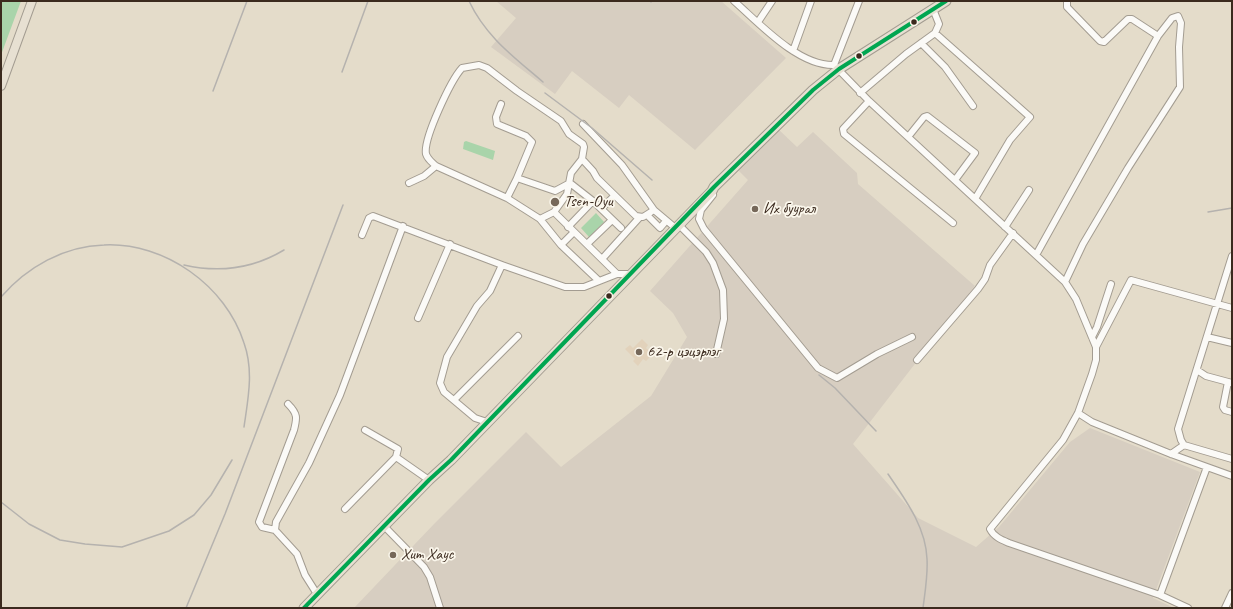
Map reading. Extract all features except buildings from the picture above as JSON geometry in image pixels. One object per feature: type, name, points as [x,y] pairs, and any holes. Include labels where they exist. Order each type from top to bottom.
[{"type":"highway","points":[[304,608],[429,480],[451,460],[664,240],[673,224],[712,192],[803,98],[836,67],[946,1]]},
{"type":"main road","points":[[1,86],[32,1]]},
{"type":"street","points":[[734,1],[793,51],[807,59],[836,67],[860,93],[1065,282],[1076,299],[1096,346],[1096,360],[1078,413],[1063,440],[1002,513],[990,529],[991,532],[998,538],[1009,543],[1160,595],[1188,608]]},
{"type":"street","points":[[758,22],[772,1]]},
{"type":"street","points":[[793,51],[811,1]]},
{"type":"street","points":[[836,67],[859,1]]},
{"type":"street","points":[[1067,1],[1067,7],[1100,41],[1104,42],[1128,19],[1132,19],[1158,36]]},
{"type":"street","points":[[860,93],[935,33],[939,24],[933,9]]},
{"type":"street","points":[[1036,255],[1158,36],[1172,18],[1178,16],[1181,23],[1178,46],[1180,87],[1128,168],[1083,244],[1065,282]]},
{"type":"street","points":[[935,33],[1030,117],[1010,140],[975,199]]},
{"type":"street","points":[[921,43],[946,67],[973,106]]},
{"type":"street","points":[[540,219],[554,212],[567,194],[572,173],[582,159],[583,144],[569,134],[560,121],[487,68],[479,65],[465,66],[459,70],[431,126],[426,154],[428,159],[436,166],[507,198],[540,219],[561,245],[598,280]]},
{"type":"street","points":[[869,101],[843,129],[844,134],[953,223]]},
{"type":"street","points":[[501,104],[496,118],[497,124],[526,136],[532,142],[507,198]]},
{"type":"street","points":[[908,137],[924,117],[927,116],[975,153],[954,180]]},
{"type":"street","points":[[583,124],[622,165],[654,210],[706,252],[713,263],[723,290],[724,319],[716,354]]},
{"type":"street","points":[[582,159],[594,171],[597,178],[614,196],[639,218]]},
{"type":"street","points":[[409,183],[424,176],[436,166]]},
{"type":"street","points":[[517,178],[555,191],[570,183]]},
{"type":"street","points":[[570,183],[593,201],[621,228]]},
{"type":"street","points":[[715,188],[701,210],[699,219],[704,230],[818,368],[837,378],[878,354],[912,337]]},
{"type":"street","points":[[1005,226],[1029,190]]},
{"type":"street","points":[[601,209],[614,196]]},
{"type":"street","points":[[568,226],[593,201]]},
{"type":"street","points":[[602,259],[639,218],[647,216],[654,210]]},
{"type":"street","points":[[554,212],[617,274]]},
{"type":"street","points":[[362,235],[370,215],[565,287],[584,286],[617,274],[631,274]]},
{"type":"street","points":[[647,216],[660,228],[673,224]]},
{"type":"street","points":[[587,244],[612,220]]},
{"type":"street","points":[[275,530],[276,522],[309,463],[340,395],[403,226]]},
{"type":"street","points":[[561,245],[574,232]]},
{"type":"street","points":[[917,360],[978,289],[985,279],[990,265],[1013,234]]},
{"type":"street","points":[[418,318],[450,244]]},
{"type":"street","points":[[1184,459],[1178,429],[1232,256]]},
{"type":"street","points":[[487,422],[475,418],[444,392],[440,383],[447,357],[477,306],[490,291],[502,265]]},
{"type":"street","points":[[1096,346],[1131,280],[1232,308]]},
{"type":"street","points":[[1092,337],[1097,327],[1111,284]]},
{"type":"street","points":[[454,400],[518,336]]},
{"type":"street","points":[[1207,336],[1232,343]]},
{"type":"street","points":[[1197,370],[1206,376],[1230,383],[1224,407],[1225,410],[1232,412]]},
{"type":"street","points":[[288,404],[296,412],[297,417],[294,430],[259,522],[262,527],[275,530],[297,554],[301,560],[304,575],[317,594]]},
{"type":"street","points":[[1078,413],[1092,422],[1171,454],[1232,476]]},
{"type":"street","points":[[345,509],[396,457],[398,449],[365,430]]},
{"type":"street","points":[[1171,454],[1182,446]]},
{"type":"street","points":[[1182,446],[1232,459]]},
{"type":"street","points":[[396,457],[429,480]]},
{"type":"street","points":[[1160,595],[1207,467]]},
{"type":"street","points":[[384,526],[424,567],[430,577],[440,608]]},
{"type":"street","points":[[1225,608],[1232,593]]},
{"type":"shaded area","points":[[496,1],[721,1],[786,58],[695,150],[629,95],[619,108],[572,71],[555,94],[491,47],[516,18]]},
{"type":"shaded area","points":[[777,128],[797,147],[813,132],[857,173],[858,184],[975,286],[853,444],[918,518],[976,547],[999,527],[1070,442],[1090,428],[1200,472],[1153,598],[1174,608],[354,608],[434,524],[526,432],[561,467],[651,396],[687,337],[673,313],[650,291],[748,180],[738,170]]},
{"type":"shaded area","name":"62-р цэцэрлэг","points":[[642,339],[648,345],[646,348],[653,354],[646,361],[643,359],[638,366],[633,361],[635,359],[625,349],[630,345],[633,348]]},
{"type":"green space","points":[[1,1],[21,1],[1,55]]},
{"type":"green space","points":[[466,141],[495,151],[493,160],[463,149],[464,142]]},
{"type":"green space","points":[[596,213],[604,222],[589,237],[581,228]]},
{"type":"railway","points":[[213,91],[247,1]]},
{"type":"railway","points":[[342,72],[368,1]]},
{"type":"railway","points":[[469,1],[476,14],[492,36],[511,55],[543,82]]},
{"type":"railway","points":[[545,93],[592,128],[652,180]]},
{"type":"railway","points":[[186,608],[225,514],[343,205]]},
{"type":"railway","points":[[1208,212],[1232,208]]},
{"type":"railway","points":[[1,297],[22,276],[34,268],[47,260],[75,249],[104,245],[127,246],[149,251],[170,260],[190,272],[208,286],[223,303],[235,322],[244,343],[249,364],[249,385],[244,427]]},
{"type":"railway","points":[[184,265],[210,269],[223,269],[248,265],[261,261],[284,250]]},
{"type":"railway","points":[[819,375],[835,388],[876,431]]},
{"type":"railway","points":[[1,502],[29,524],[60,540],[122,547],[169,531],[194,515],[211,495],[232,460]]},
{"type":"railway","points":[[888,474],[914,514],[926,547],[927,565],[923,608]]},
{"type":"transit line","points":[[304,608],[429,480],[451,460],[714,187],[813,90],[839,69],[946,1]]},
{"type":"place","name":"Tsen-Oyu","points":[[555,202]]},
{"type":"place","name":"Их буурал","points":[[755,209]]},
{"type":"place","name":"62-р цэцэрлэг","points":[[639,352]]},
{"type":"place","name":"Хит Хаус","points":[[393,555]]}]
